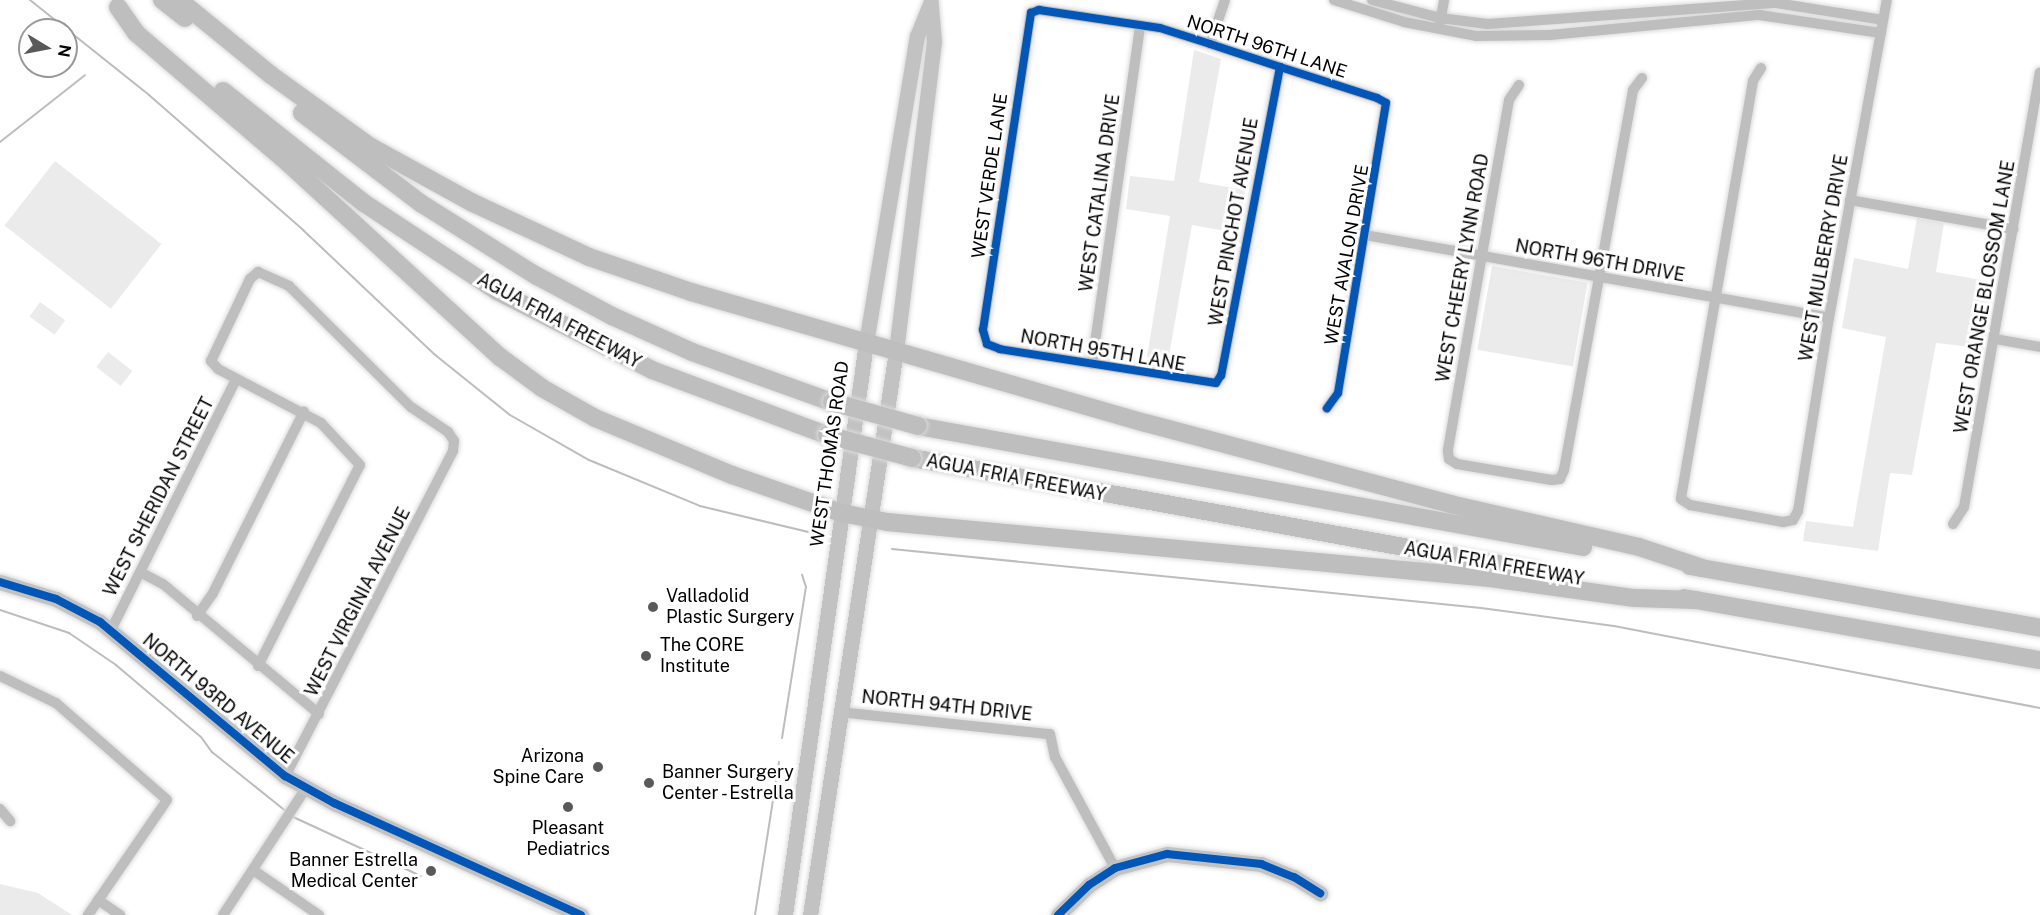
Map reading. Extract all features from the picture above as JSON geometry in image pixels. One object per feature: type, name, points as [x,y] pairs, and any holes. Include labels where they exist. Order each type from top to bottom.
[{"type":"highway","name":"AGUA FRIA FREEWAY","points":[[162,0],[362,161],[489,248],[629,324],[729,367],[832,402],[918,426],[2040,628]]},
{"type":"highway","points":[[179,0],[355,137],[513,224],[661,283],[1165,428],[1450,504],[1639,547],[1702,568]]},
{"type":"highway","name":"AGUA FRIA FREEWAY","points":[[113,4],[329,176],[469,274],[652,370],[827,435],[912,458],[2040,660]]},
{"type":"highway","points":[[113,4],[136,33],[288,163],[493,351],[542,388],[595,418],[665,449],[842,513],[870,520],[1479,576],[1635,598],[1696,600]]},
{"type":"main road","name":"WEST THOMAS ROAD","points":[[785,915],[866,343],[917,36],[931,1]]},
{"type":"main road","name":"WEST THOMAS ROAD","points":[[810,915],[839,712],[896,351],[934,40],[931,1]]},
{"type":"main road","name":"NORTH 93RD AVENUE","points":[[0,582],[56,599],[111,630],[285,776],[306,788],[581,915]]},
{"type":"main road","points":[[810,749],[832,764]]},
{"type":"main road","points":[[1058,915],[1089,885],[1115,868],[1153,856],[1209,856],[1272,867],[1320,893]]},
{"type":"street","points":[[1210,45],[1225,0]]},
{"type":"street","points":[[1334,0],[1439,24],[1526,24],[1728,4],[1776,3],[1883,20]]},
{"type":"street","points":[[1372,0],[1476,36],[1550,35],[1759,15],[1881,33]]},
{"type":"street","points":[[1439,24],[1444,0]]},
{"type":"street","name":"WEST MULBERRY DRIVE","points":[[1715,299],[1681,499],[1690,505],[1783,522],[1793,520],[1798,511],[1828,318],[1887,0]]},
{"type":"street","name":"NORTH 96TH LANE","points":[[1031,13],[1039,10],[1140,26],[1280,66],[1386,103]]},
{"type":"street","name":"WEST VERDE LANE","points":[[987,344],[983,330],[1031,13]]},
{"type":"street","name":"WEST CATALINA DRIVE","points":[[1092,364],[1140,26]]},
{"type":"street","name":"WEST PINCHOT AVENUE","points":[[1216,383],[1221,375],[1280,66]]},
{"type":"street","points":[[1715,299],[1753,81],[1761,68]]},
{"type":"street","name":"WEST ORANGE BLOSSOM LANE","points":[[1953,524],[1964,507],[2040,73]]},
{"type":"street","points":[[1600,278],[1633,90],[1642,78]]},
{"type":"street","name":"WEST CHEERY LYNN ROAD","points":[[1519,85],[1509,100],[1481,256],[1449,459],[1504,472],[1560,479],[1600,278]]},
{"type":"street","name":"WEST AVALON DRIVE","points":[[1327,408],[1338,393],[1386,103]]},
{"type":"street","points":[[1850,200],[2013,229]]},
{"type":"street","name":"NORTH 96TH DRIVE","points":[[1365,235],[1828,318]]},
{"type":"street","name":"WEST VIRGINIA AVENUE","points":[[236,379],[211,361],[250,279],[258,272],[289,286],[411,406],[448,432],[454,441],[453,451],[285,776]]},
{"type":"street","points":[[1995,339],[2040,347]]},
{"type":"street","name":"NORTH 95TH LANE","points":[[987,344],[1092,364],[1216,383]]},
{"type":"street","points":[[236,379],[304,411],[333,434],[360,465],[258,666]]},
{"type":"street","name":"WEST SHERIDAN STREET","points":[[111,630],[236,379]]},
{"type":"street","points":[[197,616],[213,593],[304,411]]},
{"type":"street","points":[[140,572],[163,584],[197,616],[319,714]]},
{"type":"street","points":[[0,676],[56,703],[167,800],[88,915]]},
{"type":"street","name":"NORTH 94TH DRIVE","points":[[839,712],[1050,734],[1055,757],[1115,868]]},
{"type":"street","points":[[223,915],[306,788]]},
{"type":"street","points":[[0,809],[10,821]]},
{"type":"street","points":[[253,870],[319,915]]},
{"type":"street","points":[[98,900],[120,915]]},
{"type":"shaded area","points":[[1194,50],[1221,59],[1199,182],[1245,190],[1237,233],[1192,225],[1168,361],[1147,357],[1170,216],[1126,209],[1130,176],[1174,181]]},
{"type":"shaded area","points":[[55,161],[161,244],[111,309],[5,226]]},
{"type":"shaded area","points":[[1917,218],[1944,223],[1936,272],[1993,282],[1981,348],[1936,343],[1912,475],[1890,473],[1878,551],[1803,541],[1806,521],[1853,527],[1886,337],[1842,328],[1854,258],[1908,269]]},
{"type":"shaded area","points":[[1492,266],[1588,283],[1573,367],[1477,350]]},
{"type":"shaded area","points":[[40,302],[65,320],[54,335],[29,317]]},
{"type":"shaded area","points":[[108,352],[132,371],[121,386],[96,367]]},
{"type":"shaded area","points":[[0,884],[38,893],[72,915],[0,915]]},
{"type":"waterway","points":[[30,0],[149,95],[303,230],[434,354],[510,415],[589,460],[700,506],[817,534]]},
{"type":"waterway","points":[[0,142],[85,75]]},
{"type":"waterway","points":[[892,549],[1481,608],[1614,626],[2040,708]]},
{"type":"waterway","points":[[782,738],[806,587],[802,575]]},
{"type":"waterway","points":[[0,610],[69,633],[116,665],[201,737],[212,752],[287,812]]},
{"type":"waterway","points":[[755,915],[779,762]]},
{"type":"waterway","points":[[291,816],[421,876]]},
{"type":"cycle path","points":[[1280,67],[1221,375],[1216,383],[1000,349],[987,344],[983,330],[1031,13],[1039,10],[1160,28],[1377,98],[1386,103],[1338,393],[1327,408]]},
{"type":"cycle path","points":[[0,582],[56,599],[100,622],[285,776],[334,803],[581,915]]},
{"type":"cycle path","points":[[1058,915],[1089,885],[1115,868],[1167,854],[1261,864],[1294,877],[1320,893]]},
{"type":"place","name":"Valladolid Plastic Surgery","points":[[653,607]]},
{"type":"place","name":"The CORE Institute","points":[[646,656]]},
{"type":"place","name":"Arizona Spine Care","points":[[598,767]]},
{"type":"place","name":"Banner Surgery Center - Estrella","points":[[649,783]]},
{"type":"place","name":"Pleasant Pediatrics","points":[[568,807]]},
{"type":"place","name":"Banner Estrella Medical Center","points":[[431,871]]}]
